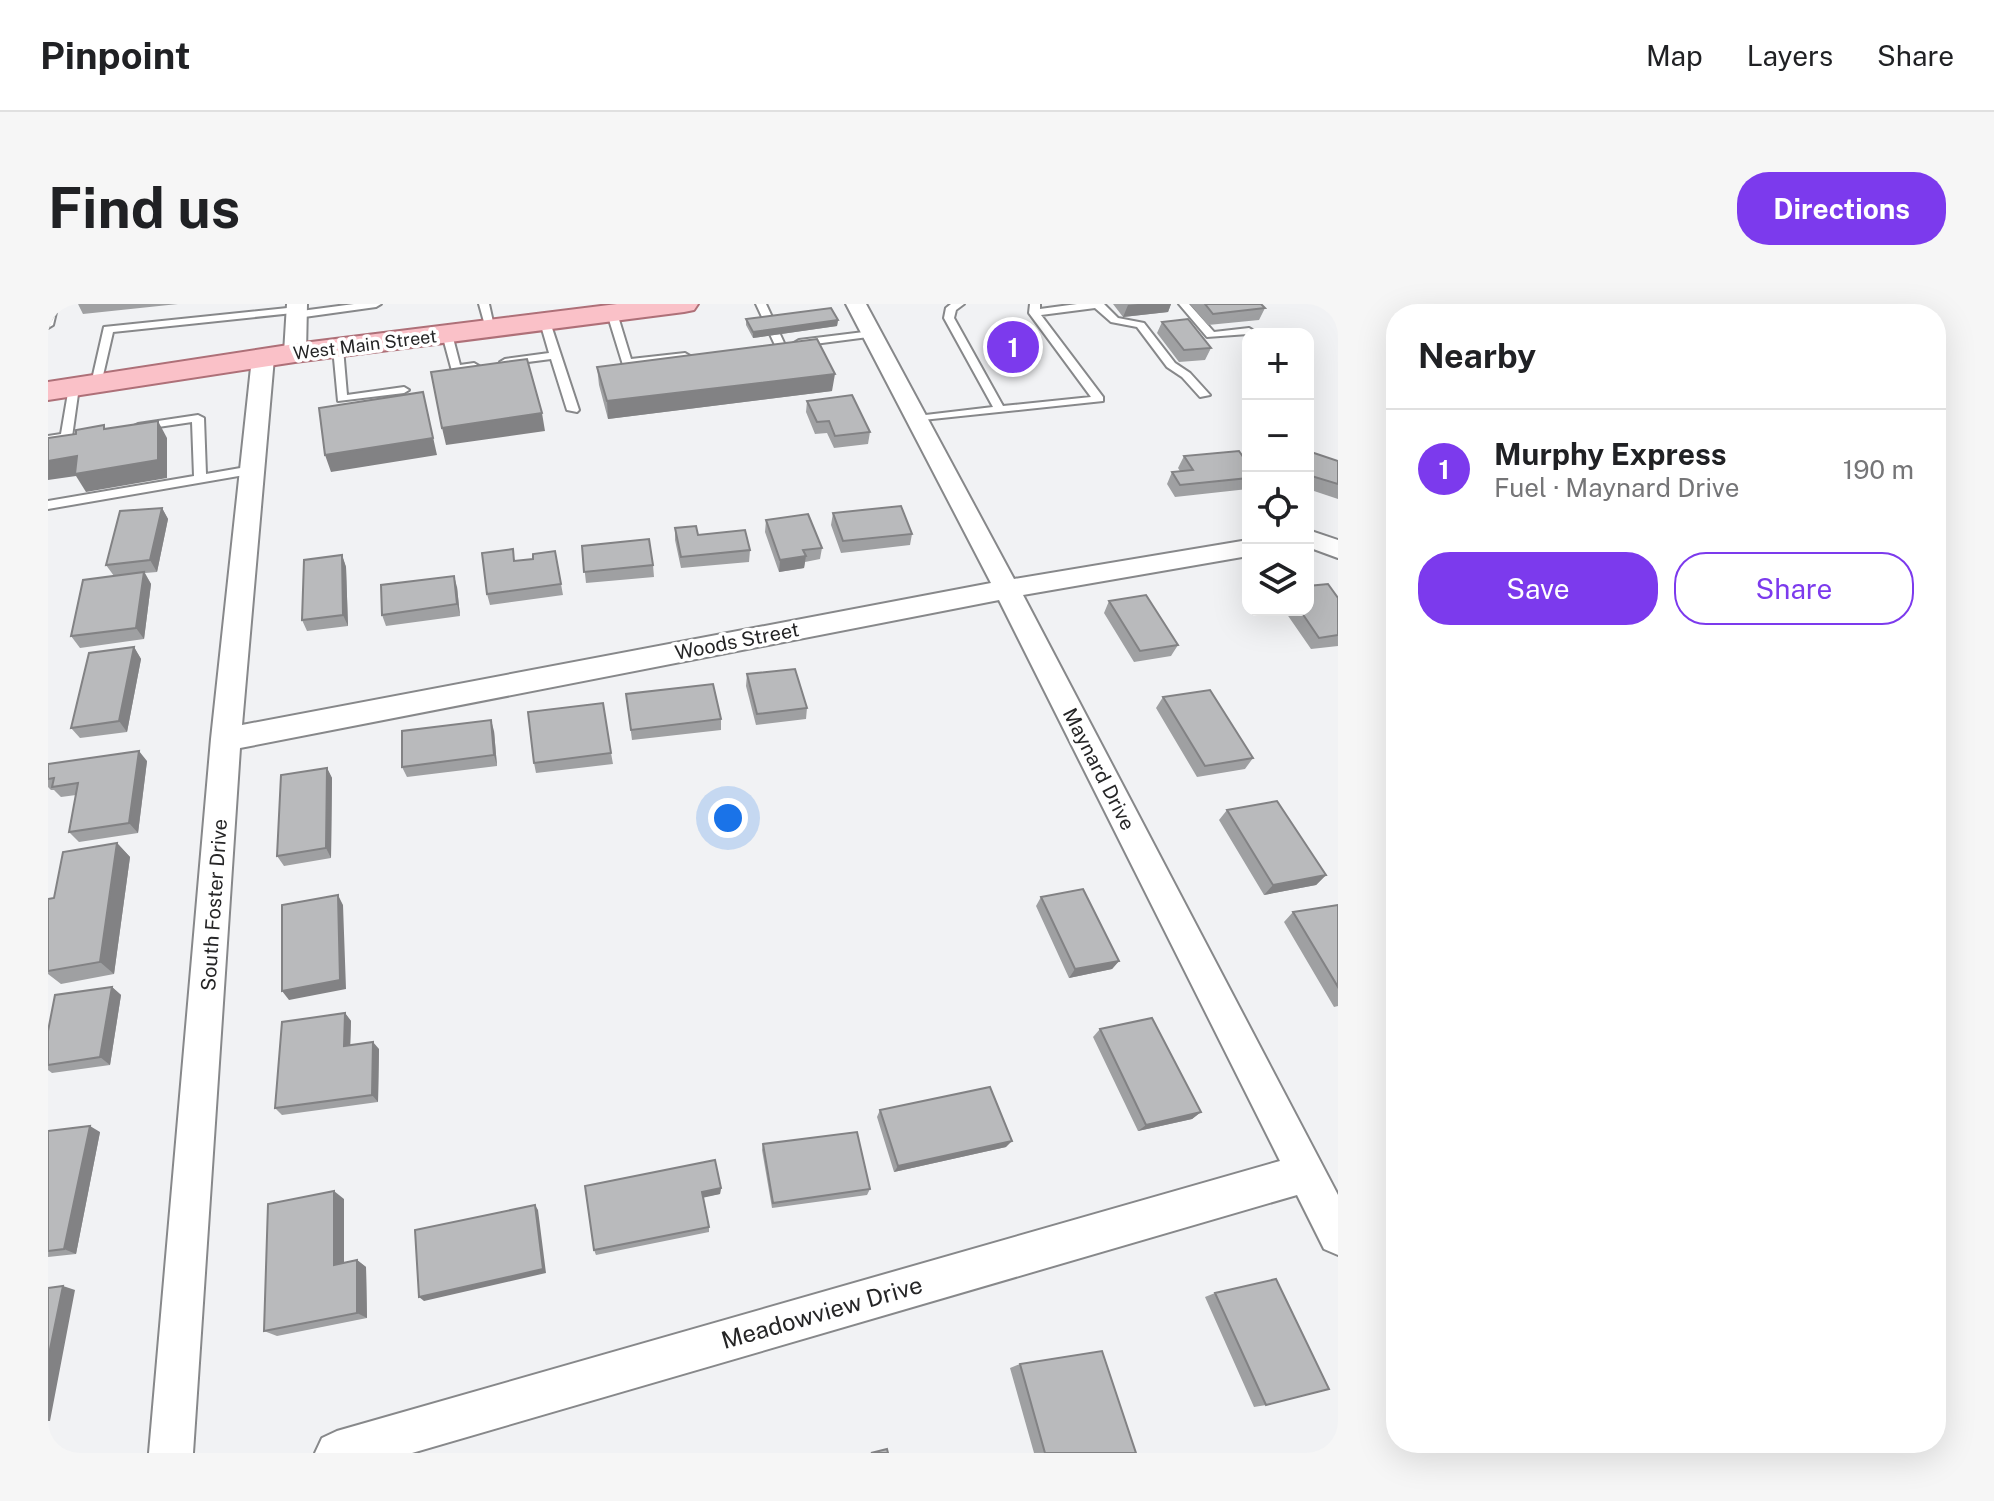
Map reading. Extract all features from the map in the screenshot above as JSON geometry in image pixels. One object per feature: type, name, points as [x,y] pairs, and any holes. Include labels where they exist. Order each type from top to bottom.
[{"type":"main road","name":"West Main Street","points":[[73,388],[295,353],[447,334],[488,316],[545,322],[597,311],[671,305]]},
{"type":"street","name":"Maynard Drive","points":[[856,304],[1007,589],[1338,1235]]},
{"type":"street","points":[[295,353],[297,310]]},
{"type":"street","name":"South Foster Drive","points":[[171,1453],[226,739],[263,358]]},
{"type":"street","points":[[1314,540],[1338,550]]},
{"type":"street","name":"Woods Street","points":[[226,739],[1007,589],[1242,549]]},
{"type":"street","name":"Meadowview Drive","points":[[337,1453],[1306,1173]]},
{"type":"lane","points":[[48,325],[53,304]]},
{"type":"lane","points":[[66,437],[73,388],[108,329],[376,304]]},
{"type":"lane","points":[[761,304],[780,345]]},
{"type":"lane","points":[[959,304],[951,308],[949,318],[1000,410]]},
{"type":"lane","points":[[1034,309],[1098,304],[1115,320],[1140,325],[1171,365],[1186,375],[1204,395]]},
{"type":"lane","points":[[1184,304],[1211,335],[1242,332]]},
{"type":"lane","points":[[917,419],[1099,399],[1034,309]]},
{"type":"lane","points":[[597,311],[627,363],[703,354]]},
{"type":"lane","points":[[545,322],[573,410]]},
{"type":"lane","points":[[447,334],[456,369],[484,365]]},
{"type":"lane","points":[[765,347],[872,334]]},
{"type":"lane","points":[[338,348],[342,399],[404,390]]},
{"type":"lane","points":[[499,363],[556,355]]},
{"type":"lane","points":[[125,429],[198,418],[200,480]]},
{"type":"lane","points":[[48,440],[81,435]]},
{"type":"lane","points":[[48,505],[252,470]]},
{"type":"building","points":[[1205,304],[1261,304],[1265,308],[1213,314]]},
{"type":"building","points":[[831,308],[838,320],[753,332],[746,319]]},
{"type":"building","points":[[1188,319],[1211,348],[1184,350],[1162,322]]},
{"type":"building","points":[[817,339],[835,374],[607,401],[597,367]]},
{"type":"building","points":[[527,359],[542,413],[442,428],[431,372]]},
{"type":"building","points":[[423,392],[433,438],[325,455],[319,408]]},
{"type":"building","points":[[852,395],[870,432],[835,436],[829,421],[817,422],[807,401]]},
{"type":"building","points":[[158,421],[158,460],[75,474],[77,456],[48,461],[48,438],[76,434],[76,430],[104,425],[104,429]]},
{"type":"building","points":[[1239,451],[1242,455],[1242,479],[1180,485],[1172,472],[1193,470],[1184,456]]},
{"type":"building","points":[[1314,453],[1338,461],[1338,484],[1314,477]]},
{"type":"building","points":[[901,506],[912,534],[843,541],[833,513]]},
{"type":"building","points":[[162,508],[150,560],[106,565],[120,511]]},
{"type":"building","points":[[808,514],[822,548],[803,550],[806,556],[780,560],[766,520]]},
{"type":"building","points":[[696,526],[698,535],[745,530],[750,550],[681,557],[675,528]]},
{"type":"building","points":[[649,539],[653,565],[584,572],[582,546]]},
{"type":"building","points":[[513,549],[514,561],[533,559],[533,554],[555,551],[561,584],[487,594],[482,553]]},
{"type":"building","points":[[342,555],[343,615],[302,620],[304,560]]},
{"type":"building","points":[[144,572],[136,628],[71,636],[83,580]]},
{"type":"building","points":[[454,576],[457,604],[382,615],[381,585]]},
{"type":"building","points":[[1328,584],[1338,598],[1338,635],[1319,638],[1304,616],[1314,616],[1314,585]]},
{"type":"building","points":[[1146,595],[1178,645],[1140,651],[1109,601]]},
{"type":"building","points":[[134,647],[119,721],[71,728],[89,653]]},
{"type":"building","points":[[795,669],[807,708],[757,714],[747,674]]},
{"type":"building","points":[[713,684],[721,719],[631,730],[626,694]]},
{"type":"building","points":[[1210,690],[1253,758],[1205,766],[1163,697]]},
{"type":"building","points":[[603,703],[611,753],[534,763],[528,712]]},
{"type":"building","points":[[491,720],[494,755],[402,767],[402,731]]},
{"type":"building","points":[[139,751],[129,823],[69,832],[78,783],[52,787],[54,778],[48,779],[48,764]]},
{"type":"building","points":[[327,768],[326,848],[277,856],[281,775]]},
{"type":"building","points":[[1277,801],[1326,875],[1273,885],[1227,810]]},
{"type":"building","points":[[117,843],[100,962],[48,971],[48,899],[54,898],[63,852]]},
{"type":"building","points":[[1083,889],[1119,961],[1075,969],[1041,897]]},
{"type":"building","points":[[338,895],[340,980],[282,991],[282,905]]},
{"type":"building","points":[[1338,905],[1338,987],[1293,912]]},
{"type":"building","points":[[112,987],[100,1057],[48,1065],[48,1031],[55,995]]},
{"type":"building","points":[[345,1013],[344,1046],[373,1042],[372,1095],[275,1108],[282,1022]]},
{"type":"building","points":[[1152,1018],[1201,1112],[1146,1125],[1100,1029]]},
{"type":"building","points":[[990,1087],[1012,1141],[898,1166],[880,1110]]},
{"type":"building","points":[[90,1126],[64,1249],[48,1251],[48,1131]]},
{"type":"building","points":[[857,1132],[870,1189],[773,1203],[763,1144]]},
{"type":"building","points":[[715,1160],[721,1188],[702,1192],[709,1227],[594,1250],[585,1186]]},
{"type":"building","points":[[334,1191],[334,1265],[357,1260],[357,1313],[264,1331],[268,1204]]},
{"type":"building","points":[[535,1205],[543,1269],[419,1297],[415,1230]]},
{"type":"building","points":[[1276,1279],[1329,1389],[1266,1405],[1215,1293]]},
{"type":"building","points":[[63,1286],[48,1359],[48,1288]]},
{"type":"building","points":[[1102,1351],[1136,1453],[1045,1453],[1020,1364]]},
{"type":"place","name":"Murphy Express","points":[[1013,347]]}]
